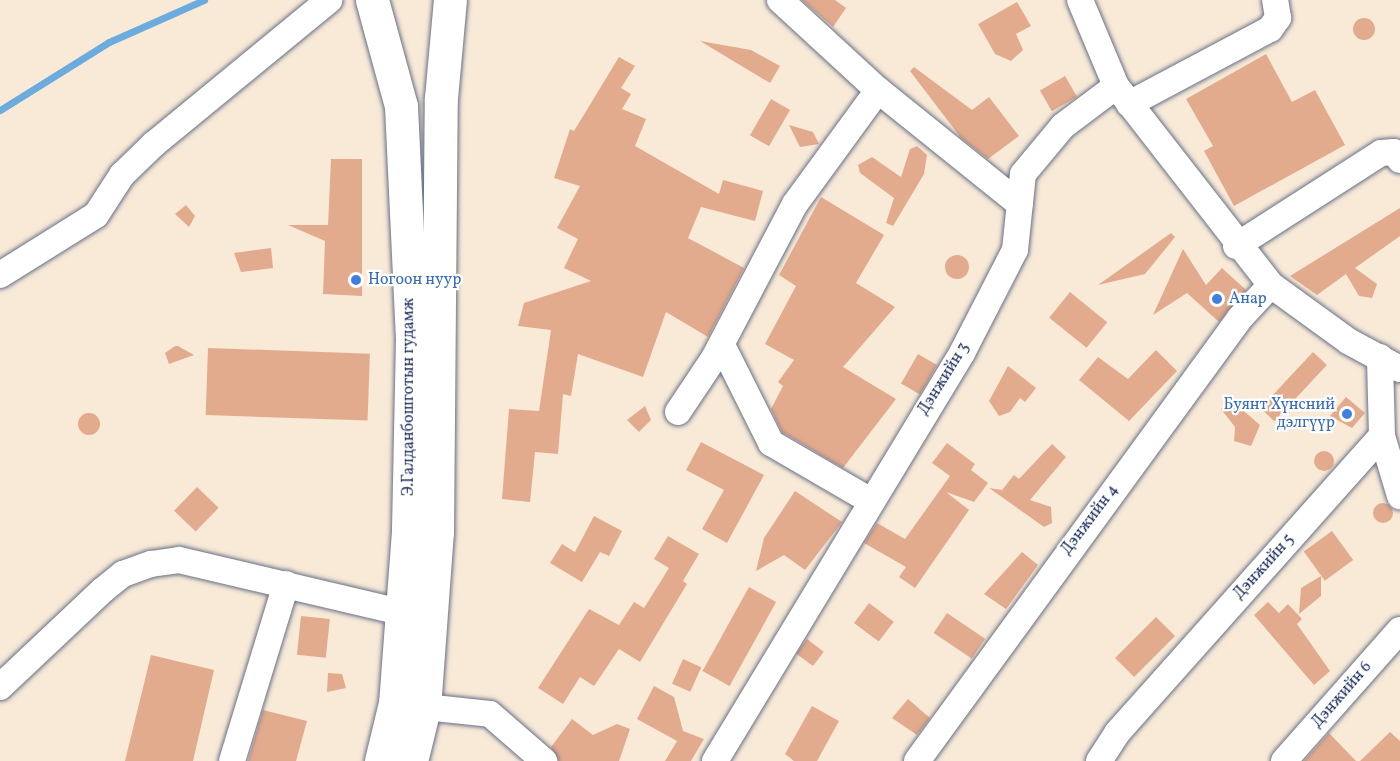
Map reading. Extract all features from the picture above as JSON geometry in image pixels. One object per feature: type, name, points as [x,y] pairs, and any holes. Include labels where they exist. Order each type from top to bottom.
[{"type":"main road","name":"Э.Галданбошготын гудамж","points":[[372,0],[401,106],[404,162],[412,338],[401,612],[411,761]]},
{"type":"main road","name":"Э.Галданбошготын гудамж","points":[[381,761],[409,706],[437,532],[441,98],[450,0]]},
{"type":"street","points":[[0,275],[96,215],[122,175],[154,144],[329,0]]},
{"type":"street","points":[[780,0],[878,90],[1020,204]]},
{"type":"street","points":[[1080,0],[1123,95],[1236,246],[1271,285],[1348,341],[1390,363],[1382,436],[1400,496]]},
{"type":"street","name":"Дэнжийн 3","points":[[715,761],[868,500],[962,353],[1016,250],[1023,174],[1064,126],[1123,95],[1270,29],[1278,18],[1275,0]]},
{"type":"street","points":[[678,412],[722,345],[795,204],[878,90]]},
{"type":"street","points":[[1236,246],[1381,153],[1394,152],[1400,160]]},
{"type":"street","name":"Дэнжийн 4","points":[[918,761],[1240,318],[1271,285]]},
{"type":"street","points":[[722,345],[771,443],[868,500]]},
{"type":"street","name":"Дэнжийн 5","points":[[1098,761],[1117,733],[1382,436]]},
{"type":"street","points":[[0,687],[123,574],[179,560],[401,612]]},
{"type":"street","points":[[232,761],[286,584]]},
{"type":"street","name":"Дэнжийн 6","points":[[1284,761],[1400,630]]},
{"type":"street","points":[[409,706],[490,714],[544,761]]},
{"type":"building","points":[[802,0],[835,0],[846,8],[833,27]]},
{"type":"building","points":[[1017,2],[1031,26],[1016,34],[1023,50],[1011,61],[995,54],[978,24]]},
{"type":"building","points":[[1364,18],[1374,25],[1375,29],[1368,39],[1364,40],[1354,33],[1353,29],[1360,19]]},
{"type":"building","points":[[700,41],[751,50],[780,66],[770,83]]},
{"type":"building","points":[[1266,54],[1292,102],[1315,90],[1345,145],[1234,206],[1204,151],[1213,146],[1186,99]]},
{"type":"building","points":[[619,57],[635,66],[621,88],[631,94],[622,109],[646,119],[635,146],[719,194],[723,180],[763,191],[755,221],[701,207],[688,238],[744,268],[708,337],[666,312],[643,377],[578,354],[571,396],[563,394],[558,454],[535,452],[530,502],[502,499],[509,409],[539,411],[551,330],[518,326],[524,303],[591,281],[564,268],[578,239],[557,228],[580,186],[554,178],[570,129],[574,131]]},
{"type":"building","points":[[914,67],[972,110],[989,97],[1019,136],[988,159],[961,138],[910,71]]},
{"type":"building","points":[[1065,76],[1077,97],[1052,111],[1040,90]]},
{"type":"building","points":[[771,99],[790,110],[769,146],[750,135]]},
{"type":"building","points":[[789,125],[813,132],[819,144],[800,147]]},
{"type":"building","points":[[917,146],[927,155],[924,174],[893,226],[886,223],[894,198],[860,173],[858,165],[872,157],[901,177],[910,149]]},
{"type":"building","points":[[331,159],[362,159],[362,296],[323,294],[325,241],[288,225],[328,225]]},
{"type":"building","points":[[821,197],[884,235],[856,283],[895,307],[843,367],[896,399],[843,468],[782,432],[771,409],[783,386],[778,382],[794,360],[765,344],[796,286],[779,275]]},
{"type":"building","points":[[186,205],[195,216],[189,227],[175,214]]},
{"type":"building","points":[[1400,208],[1400,236],[1355,268],[1377,284],[1372,298],[1359,296],[1346,274],[1317,295],[1290,276]]},
{"type":"building","points":[[1171,233],[1175,237],[1145,274],[1098,285]]},
{"type":"building","points":[[271,248],[273,268],[241,272],[234,253]]},
{"type":"building","points":[[1183,249],[1206,285],[1222,268],[1246,290],[1219,322],[1187,293],[1153,315]]},
{"type":"building","points":[[957,255],[962,256],[968,262],[968,272],[962,278],[957,279],[952,278],[946,272],[945,267],[946,262],[952,256]]},
{"type":"building","points":[[1070,292],[1107,322],[1087,348],[1049,318]]},
{"type":"building","points":[[175,346],[194,355],[169,364],[165,353]]},
{"type":"building","points":[[208,348],[370,354],[368,421],[206,415]]},
{"type":"building","points":[[1156,350],[1177,371],[1129,421],[1079,380],[1098,357],[1128,379]]},
{"type":"building","points":[[1313,352],[1327,365],[1274,421],[1260,408]]},
{"type":"building","points":[[918,354],[937,365],[920,394],[901,383]]},
{"type":"building","points":[[1008,366],[1036,388],[1025,402],[1020,398],[1010,412],[999,416],[989,401]]},
{"type":"building","name":"Буянт Хүнсний дэлгүүр","points":[[1346,397],[1365,413],[1352,428],[1330,416]]},
{"type":"building","points":[[1231,400],[1260,425],[1251,446],[1234,441],[1235,427],[1221,409]]},
{"type":"building","points":[[645,406],[651,420],[639,432],[627,420]]},
{"type":"building","points":[[89,413],[99,420],[100,424],[93,434],[89,435],[79,428],[78,424],[85,414]]},
{"type":"building","points":[[701,442],[764,475],[727,543],[702,529],[724,490],[686,470]]},
{"type":"building","points":[[947,443],[975,464],[971,470],[988,483],[974,502],[946,492],[969,510],[915,588],[899,577],[906,567],[864,543],[877,523],[905,539],[950,476],[932,463]]},
{"type":"building","points":[[1052,444],[1066,457],[1030,500],[1051,507],[1052,523],[1044,527],[989,488],[1002,490],[1014,475],[1019,479]]},
{"type":"building","points":[[1324,451],[1331,454],[1334,461],[1331,468],[1324,471],[1317,468],[1314,461],[1317,454]]},
{"type":"building","points":[[197,487],[219,508],[196,532],[174,511]]},
{"type":"building","points":[[795,491],[842,522],[805,570],[784,555],[756,571],[764,538]]},
{"type":"building","points":[[1379,503],[1387,503],[1393,509],[1393,517],[1387,523],[1379,523],[1373,517],[1373,509]]},
{"type":"building","points":[[594,516],[622,531],[609,556],[600,552],[582,582],[550,563],[562,544],[575,552]]},
{"type":"building","points":[[1332,531],[1353,560],[1325,581],[1304,552]]},
{"type":"building","points":[[668,536],[699,554],[683,581],[687,584],[640,662],[619,649],[594,686],[580,677],[563,704],[538,688],[589,609],[619,625],[634,602],[644,608],[669,568],[654,559]]},
{"type":"building","points":[[1022,552],[1038,565],[1006,609],[984,594]]},
{"type":"building","points":[[1321,576],[1321,596],[1299,614],[1301,588]]},
{"type":"building","points":[[749,587],[776,602],[730,686],[702,671]]},
{"type":"building","points":[[1268,602],[1279,613],[1288,604],[1302,619],[1297,624],[1330,671],[1314,685],[1254,615]]},
{"type":"building","points":[[869,603],[894,622],[879,642],[854,623]]},
{"type":"building","points":[[947,613],[985,639],[972,659],[934,633]]},
{"type":"building","points":[[301,616],[330,619],[326,658],[297,655]]},
{"type":"building","points":[[1156,617],[1175,636],[1134,677],[1115,658]]},
{"type":"building","points":[[807,639],[824,652],[813,666],[796,653]]},
{"type":"building","points":[[151,655],[214,670],[193,761],[125,761]]},
{"type":"building","points":[[683,659],[701,667],[690,692],[672,684]]},
{"type":"building","points":[[328,673],[342,674],[346,688],[327,692]]},
{"type":"building","points":[[654,686],[674,697],[683,731],[704,739],[691,761],[665,761],[677,741],[637,719]]},
{"type":"building","points":[[908,699],[930,718],[917,735],[892,718]]},
{"type":"building","points":[[812,706],[839,721],[817,761],[794,761],[785,754]]},
{"type":"building","points":[[263,710],[307,721],[296,761],[248,761]]},
{"type":"building","points":[[572,719],[593,735],[617,724],[630,729],[619,761],[559,761],[551,747]]},
{"type":"building","points":[[1390,732],[1400,741],[1400,761],[1360,761]]},
{"type":"building","points":[[1329,733],[1356,761],[1304,761]]},
{"type":"waterway","points":[[0,110],[109,42],[204,0]]},
{"type":"place","name":"Ногоон нуур","points":[[356,280]]},
{"type":"place","name":"Анар","points":[[1217,299]]},
{"type":"place","name":"Буянт Хүнсний дэлгүүр","points":[[1347,414]]}]
